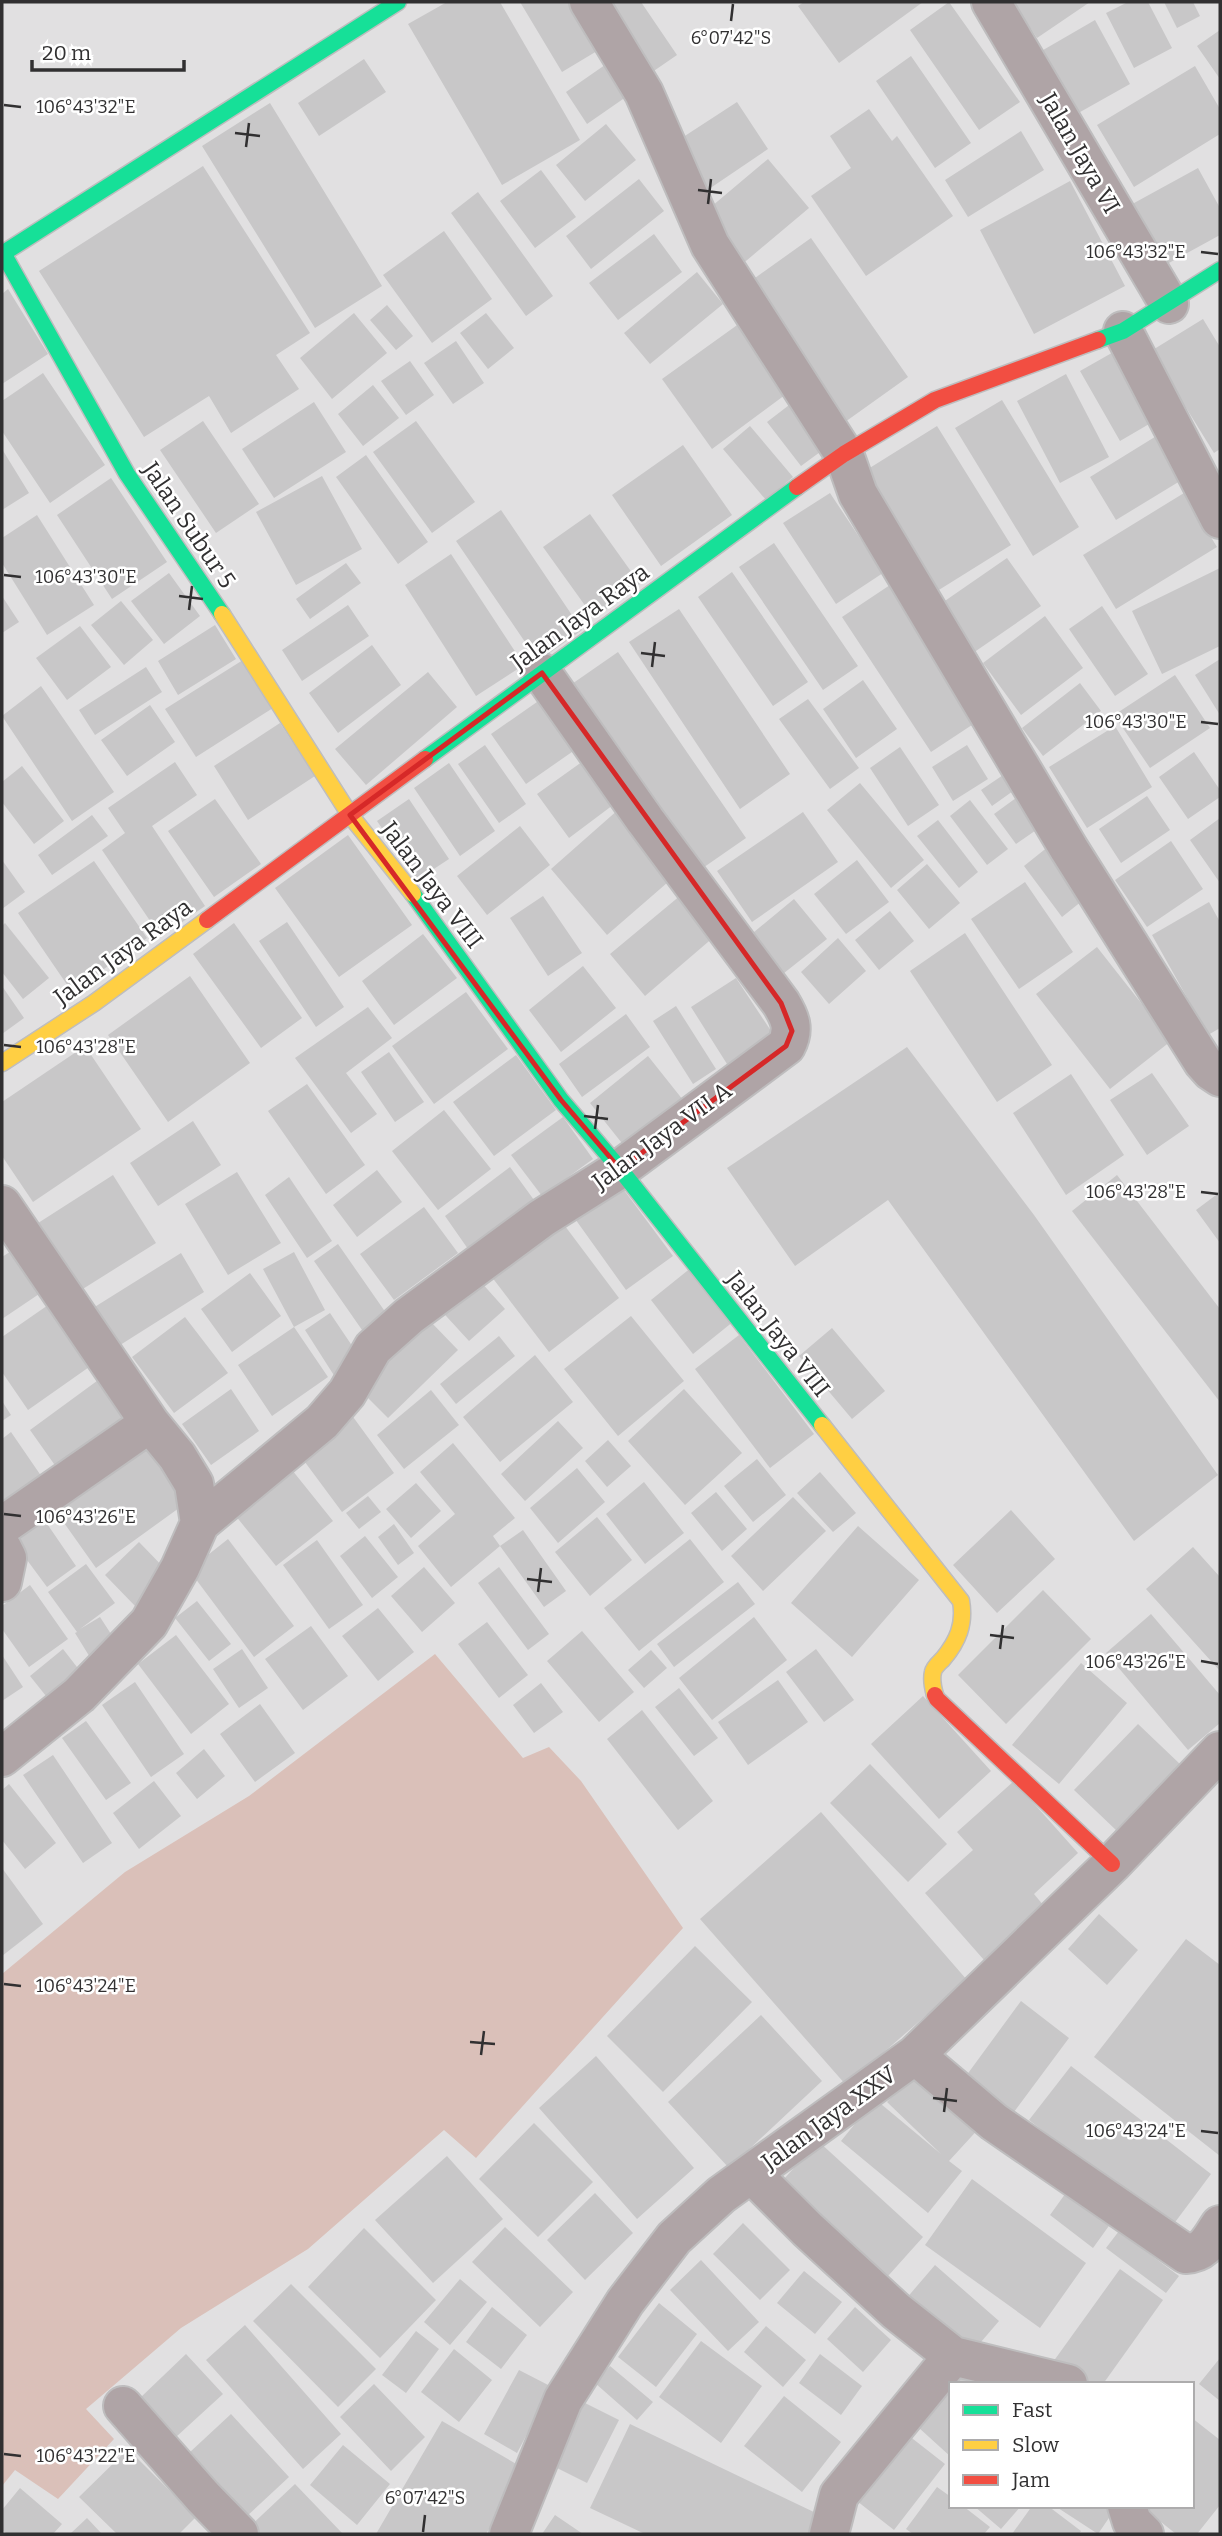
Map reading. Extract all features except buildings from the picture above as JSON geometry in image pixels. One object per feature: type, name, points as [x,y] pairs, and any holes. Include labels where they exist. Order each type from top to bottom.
[{"type":"street","points":[[3,254],[398,2]]},
{"type":"street","points":[[589,2],[644,93],[710,244],[844,454],[858,494],[1069,849],[1203,1062],[1220,1077]]},
{"type":"street","name":"Jalan Jaya VI","points":[[991,2],[1169,304]]},
{"type":"street","name":"Jalan Subur 5","points":[[3,254],[127,474],[247,650],[350,815]]},
{"type":"street","name":"Jalan Jaya Raya","points":[[2,1063],[94,1003],[844,454],[935,400],[1123,331],[1220,270]]},
{"type":"street","points":[[1123,331],[1220,519]]},
{"type":"street","name":"Jalan Jaya VII A","points":[[200,1523],[322,1422],[347,1393],[373,1348],[408,1316],[542,1219],[620,1169],[786,1046],[792,1031],[790,1018],[781,1003],[637,809],[542,673]]},
{"type":"street","name":"Jalan Jaya VIII","points":[[350,815],[403,881],[561,1100],[620,1169],[961,1601],[964,1618],[957,1642],[933,1671],[933,1686],[937,1699],[1112,1864]]},
{"type":"street","points":[[2,1205],[149,1423],[177,1456],[194,1484],[200,1523],[180,1568],[149,1623],[79,1695],[2,1758]]},
{"type":"street","points":[[2,1526],[149,1423]]},
{"type":"street","points":[[2,1548],[7,1558],[2,1582]]},
{"type":"street","name":"Jalan Jaya XXV","points":[[509,2534],[563,2400],[625,2302],[674,2238],[720,2195],[915,2055],[1112,1864],[1220,1751]]},
{"type":"street","points":[[915,2055],[994,2122],[1186,2254],[1204,2249],[1220,2225]]},
{"type":"street","points":[[752,2174],[896,2311],[953,2357],[1059,2382]]},
{"type":"street","points":[[829,2534],[839,2495],[953,2357]]},
{"type":"street","points":[[123,2406],[239,2534]]},
{"type":"street","points":[[1128,2508],[1132,2522],[1144,2534]]},
{"type":"highlighted area","points":[[542,673],[781,1003],[792,1031],[786,1046],[620,1169],[561,1100],[350,815]]},
{"type":"shaded area","points":[[435,1654],[523,1758],[549,1747],[581,1781],[683,1928],[476,2158],[444,2130],[308,2249],[181,2328],[86,2409],[114,2439],[58,2499],[15,2470],[2,2486],[2,1974],[125,1872],[249,1796]]},
{"type":"traffic: fast","points":[[2,254],[398,2]]},
{"type":"traffic: fast","points":[[3,253],[127,474],[222,614]]},
{"type":"traffic: fast","points":[[1098,340],[1123,331],[1220,270]]},
{"type":"traffic: fast","points":[[425,759],[797,487]]},
{"type":"traffic: fast","points":[[413,894],[561,1100],[620,1169],[822,1425]]},
{"type":"traffic: slow","points":[[222,614],[350,815],[413,894]]},
{"type":"traffic: slow","points":[[2,1063],[94,1003],[207,920]]},
{"type":"traffic: slow","points":[[822,1425],[961,1601],[959,1632],[953,1646],[933,1672],[935,1695]]},
{"type":"traffic: jam","points":[[797,487],[844,454],[935,400],[1098,340]]},
{"type":"traffic: jam","points":[[207,920],[425,759]]},
{"type":"traffic: jam","points":[[935,1695],[1112,1864]]}]
